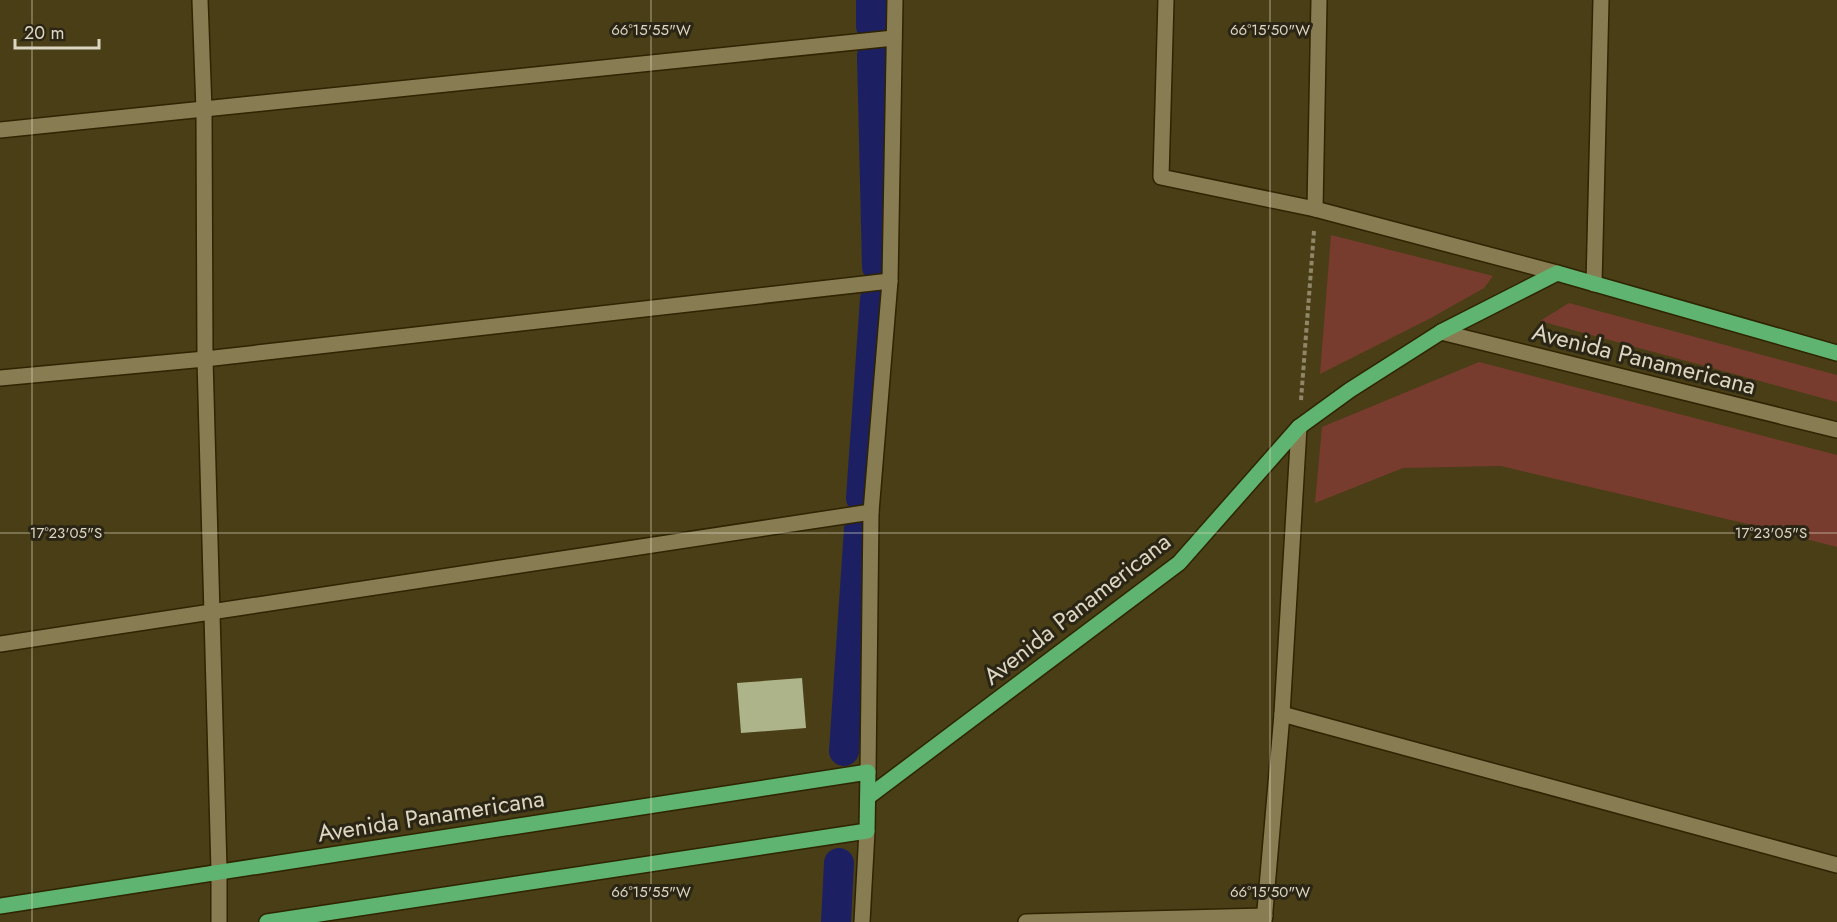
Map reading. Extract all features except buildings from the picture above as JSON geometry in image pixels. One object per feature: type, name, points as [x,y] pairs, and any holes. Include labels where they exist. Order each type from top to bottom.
[{"type":"main road","points":[[1557,273],[1837,353]]},
{"type":"main road","name":"Avenida Panamericana","points":[[868,797],[1179,563],[1299,427],[1350,390],[1441,332],[1557,273]]},
{"type":"main road","points":[[267,922],[867,831],[868,772]]},
{"type":"main road","name":"Avenida Panamericana","points":[[0,906],[219,870],[868,772]]},
{"type":"street","points":[[200,0],[219,922]]},
{"type":"street","points":[[868,772],[871,512],[890,281],[895,0]]},
{"type":"street","points":[[1166,0],[1161,177],[1315,209],[1557,273]]},
{"type":"street","points":[[1315,209],[1319,0]]},
{"type":"street","points":[[1594,284],[1601,0]]},
{"type":"street","points":[[0,130],[894,38]]},
{"type":"street","points":[[0,378],[206,359],[890,281]]},
{"type":"street","name":"Avenida Panamericana","points":[[1441,332],[1837,430]]},
{"type":"street","points":[[1026,922],[1264,919],[1282,714],[1299,427]]},
{"type":"street","points":[[0,644],[871,512]]},
{"type":"street","points":[[1282,714],[1837,865]]},
{"type":"street","points":[[862,922],[867,831]]},
{"type":"path","points":[[1299,427],[1315,209]]},
{"type":"shaded area","points":[[1331,235],[1493,276],[1484,288],[1431,318],[1320,374]]},
{"type":"shaded area","points":[[1569,303],[1837,375],[1837,402],[1540,321]]},
{"type":"shaded area","points":[[1479,362],[1837,455],[1837,547],[1501,466],[1403,468],[1315,503],[1322,427]]},
{"type":"waterway","points":[[871,0],[871,26]]},
{"type":"waterway","points":[[872,56],[877,267]]},
{"type":"waterway","points":[[861,498],[875,299]]},
{"type":"waterway","points":[[844,751],[859,529]]},
{"type":"waterway","points":[[836,922],[839,863]]}]
